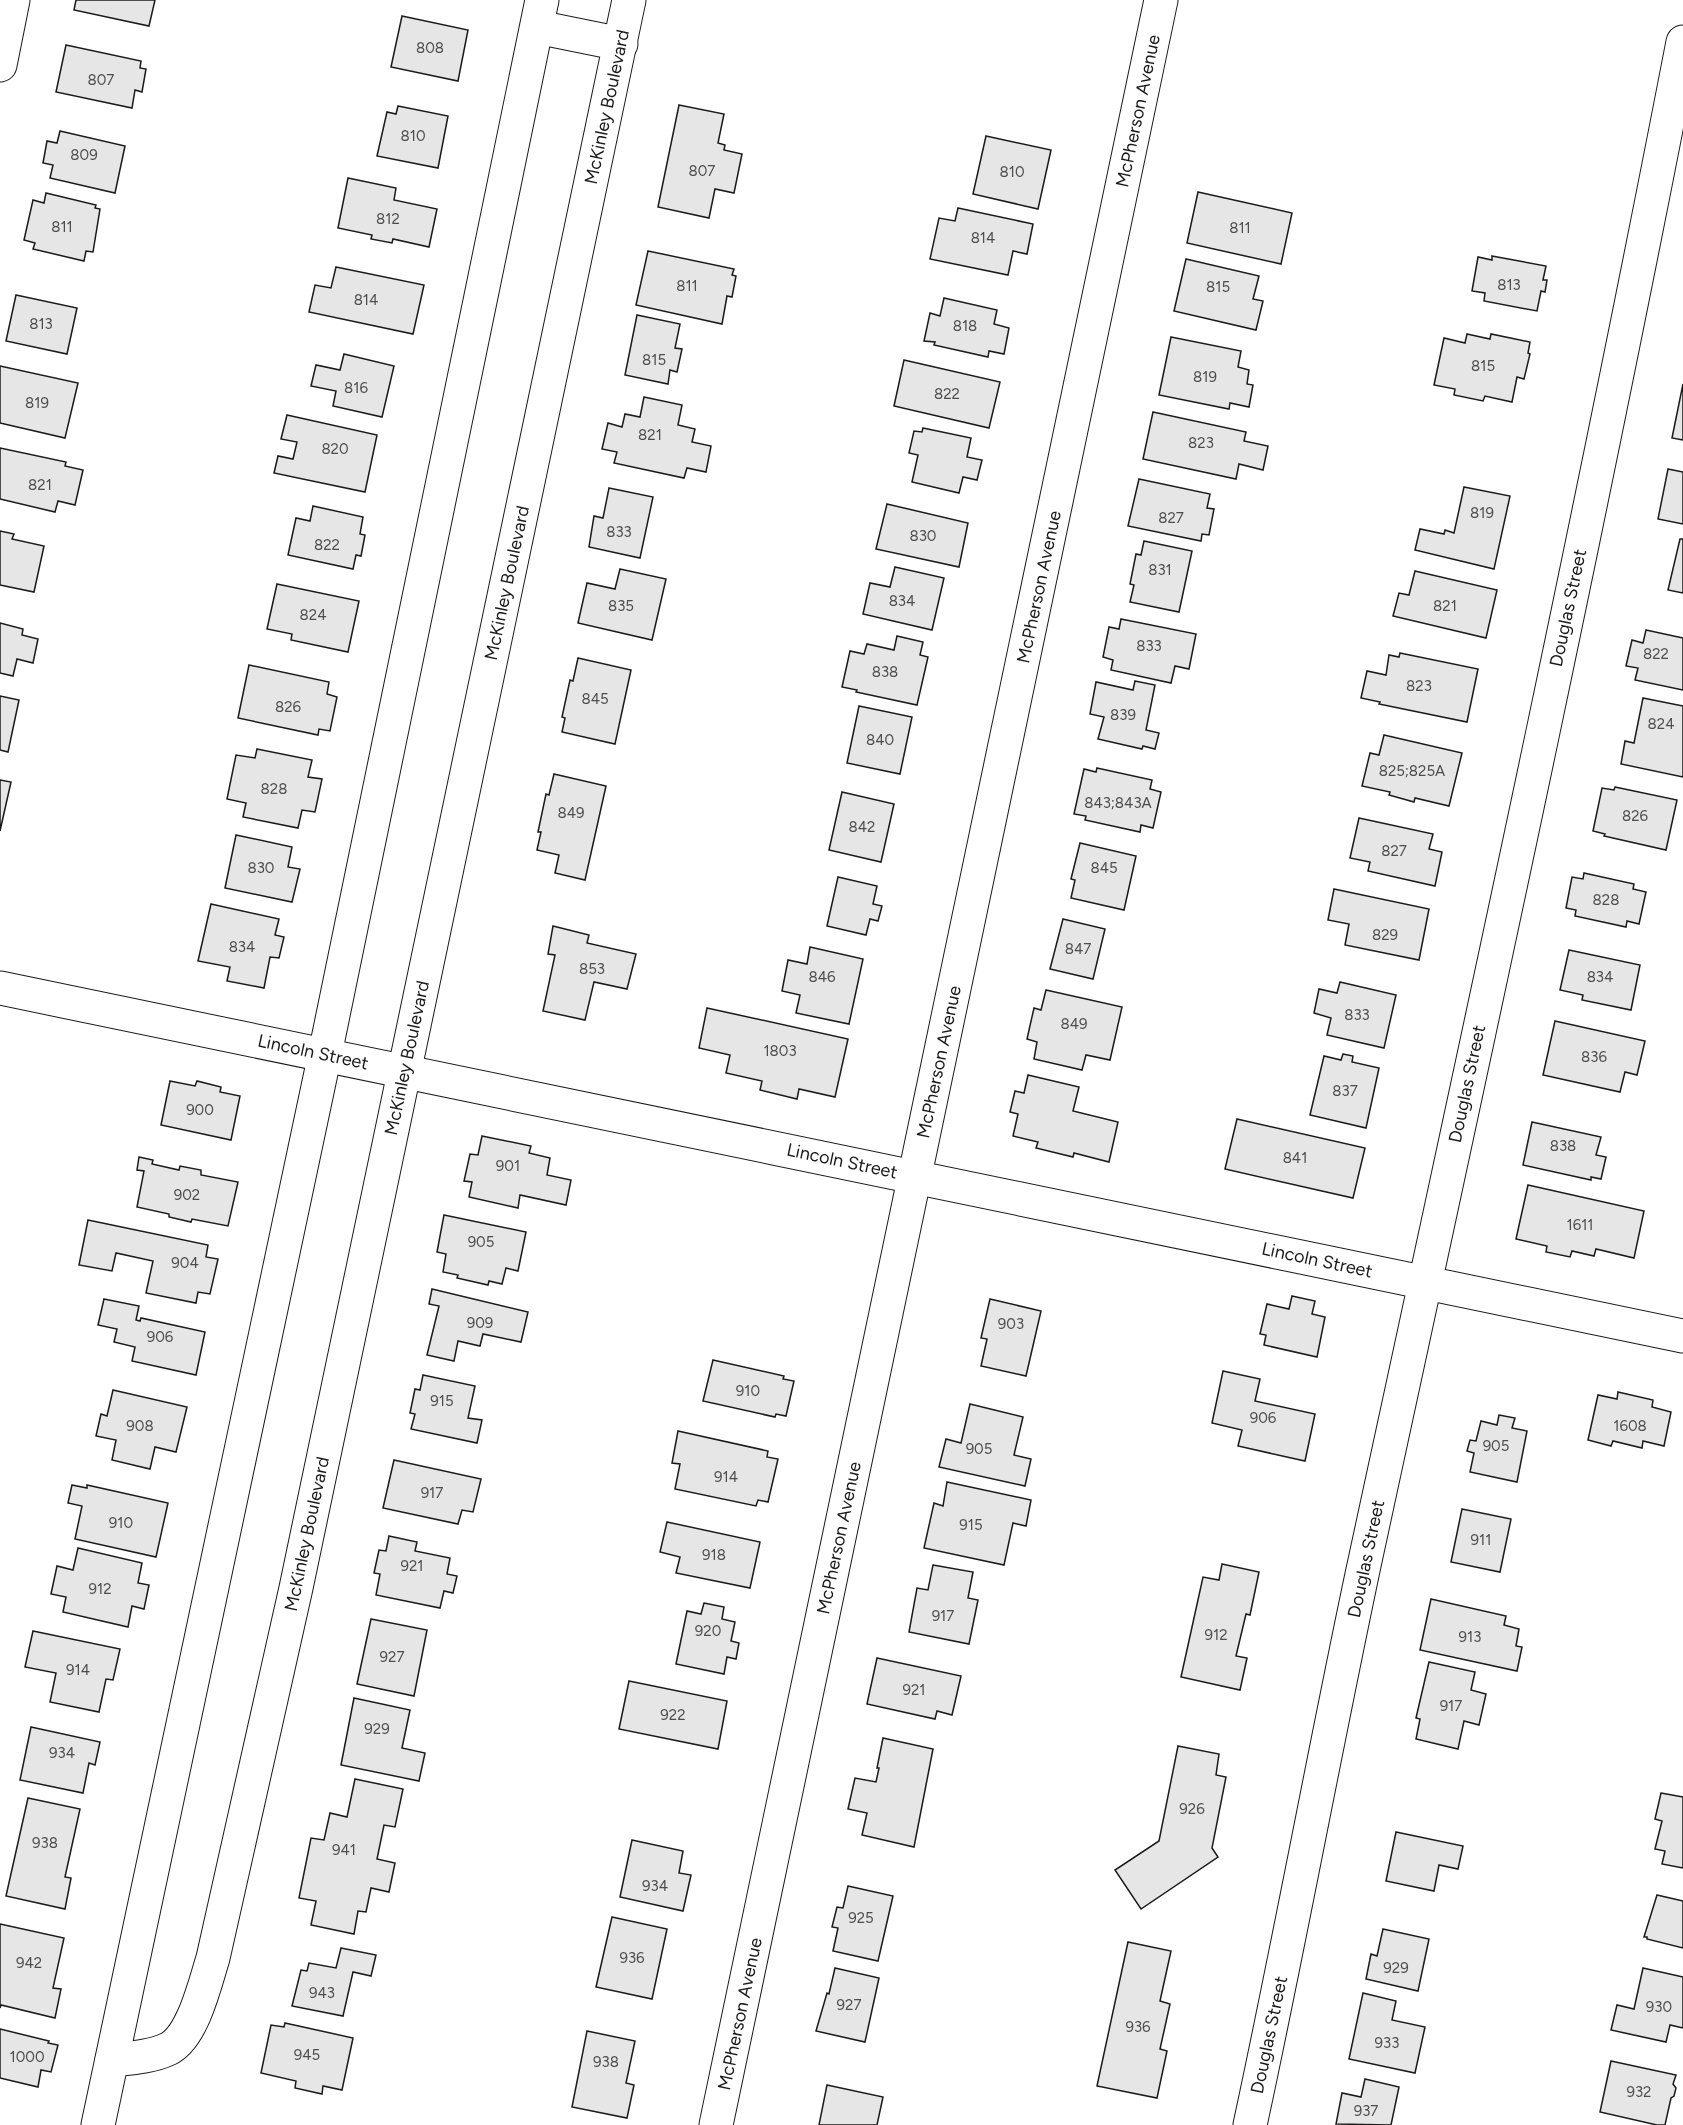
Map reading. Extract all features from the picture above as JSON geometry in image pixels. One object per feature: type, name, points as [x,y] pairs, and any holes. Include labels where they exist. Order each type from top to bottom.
[{"type":"street","points":[[0,65],[13,0]]},
{"type":"street","name":"McKinley Boulevard","points":[[112,2060],[140,2057],[169,2049],[183,2036],[197,2007],[213,1958],[296,1588],[629,0]]},
{"type":"street","name":"McPherson Avenue","points":[[716,2125],[1161,0]]},
{"type":"street","points":[[98,2125],[325,1054],[539,13],[621,44]]},
{"type":"street","name":"Douglas Street","points":[[1250,2125],[1362,1577],[1614,395],[1683,42]]},
{"type":"street","name":"Lincoln Street","points":[[0,988],[1683,1336]]},
{"type":"building","points":[[76,0],[155,0],[149,26],[74,10]]},
{"type":"building","points":[[402,16],[468,30],[458,81],[391,67]]},
{"type":"building","points":[[66,45],[141,61],[140,68],[146,69],[142,92],[135,90],[132,108],[56,92]]},
{"type":"building","points":[[679,105],[724,114],[718,143],[725,145],[724,150],[742,154],[734,193],[715,189],[709,218],[658,207]]},
{"type":"building","points":[[398,106],[448,116],[438,168],[377,156],[387,112],[396,114]]},
{"type":"building","points":[[60,131],[125,146],[115,193],[50,178],[53,165],[43,163],[47,141],[57,143]]},
{"type":"building","points":[[986,136],[1051,150],[1038,209],[973,194]]},
{"type":"building","points":[[348,178],[396,188],[394,200],[437,209],[429,247],[393,239],[392,243],[371,239],[372,235],[338,228]]},
{"type":"building","points":[[1198,192],[1292,213],[1281,264],[1187,243]]},
{"type":"building","points":[[46,193],[96,205],[95,208],[100,209],[93,252],[86,251],[84,261],[33,249],[35,243],[24,240],[33,200],[44,203]]},
{"type":"building","points":[[958,208],[1033,224],[1027,254],[1013,251],[1008,275],[930,259],[939,218],[955,221]]},
{"type":"building","points":[[648,251],[734,269],[732,275],[736,276],[732,297],[727,296],[722,324],[636,305]]},
{"type":"building","points":[[1492,256],[1546,266],[1543,280],[1547,280],[1545,292],[1541,291],[1537,311],[1484,301],[1485,293],[1472,291],[1478,257],[1492,260]]},
{"type":"building","points":[[1186,259],[1259,276],[1253,299],[1263,301],[1256,330],[1174,311]]},
{"type":"building","points":[[336,267],[424,285],[413,334],[309,312],[315,285],[331,288]]},
{"type":"building","points":[[16,295],[77,308],[67,354],[6,341]]},
{"type":"building","points":[[944,298],[997,310],[994,324],[1009,328],[1004,354],[989,351],[988,357],[924,341],[930,313],[940,316]]},
{"type":"building","points":[[637,315],[680,324],[675,348],[682,349],[677,372],[670,370],[668,384],[625,375]]},
{"type":"building","points":[[1467,334],[1490,339],[1491,334],[1530,342],[1528,353],[1530,354],[1524,379],[1517,377],[1512,402],[1485,396],[1483,401],[1454,395],[1455,389],[1434,385],[1444,338],[1465,343]]},
{"type":"building","points":[[1171,337],[1241,351],[1238,367],[1249,370],[1247,384],[1253,385],[1249,407],[1230,403],[1229,409],[1159,395]]},
{"type":"building","points":[[344,354],[394,366],[382,417],[333,406],[336,391],[311,386],[316,365],[340,370]]},
{"type":"building","points":[[904,360],[1000,382],[989,428],[894,406]]},
{"type":"building","points":[[0,366],[78,383],[65,438],[0,423]]},
{"type":"building","points":[[1683,384],[1683,440],[1672,438]]},
{"type":"building","points":[[644,397],[682,405],[678,425],[695,429],[692,442],[711,446],[706,472],[687,468],[684,478],[614,463],[617,452],[602,449],[608,423],[622,427],[625,414],[640,417]]},
{"type":"building","points":[[1153,412],[1246,432],[1244,441],[1268,446],[1263,470],[1239,464],[1236,479],[1143,459]]},
{"type":"building","points":[[287,415],[377,435],[365,492],[274,473],[278,456],[293,459],[297,442],[281,439]]},
{"type":"building","points":[[923,428],[971,438],[967,457],[982,460],[977,480],[963,477],[959,493],[912,482],[918,455],[909,453],[914,431],[922,432]]},
{"type":"building","points":[[0,448],[66,462],[65,466],[83,470],[75,505],[58,501],[55,512],[0,499]]},
{"type":"building","points":[[1668,469],[1683,472],[1683,524],[1658,519]]},
{"type":"building","points":[[1139,479],[1210,494],[1207,508],[1214,509],[1209,535],[1202,534],[1201,541],[1128,526]]},
{"type":"building","points":[[1464,487],[1510,496],[1494,569],[1415,550],[1420,529],[1444,534],[1445,530],[1454,533]]},
{"type":"building","points":[[609,488],[653,497],[640,558],[589,547],[594,516],[603,518]]},
{"type":"building","points":[[887,504],[968,523],[959,567],[876,549]]},
{"type":"building","points":[[313,506],[363,517],[360,534],[365,535],[361,556],[356,555],[353,569],[288,555],[296,518],[310,521]]},
{"type":"building","points":[[0,531],[14,534],[12,539],[44,546],[34,592],[0,585]]},
{"type":"building","points":[[1680,539],[1683,539],[1683,593],[1668,590]]},
{"type":"building","points":[[1144,541],[1192,551],[1179,612],[1130,602],[1134,585],[1130,584],[1136,554],[1141,555]]},
{"type":"building","points":[[895,567],[944,578],[932,630],[863,614],[870,583],[890,587]]},
{"type":"building","points":[[620,569],[666,579],[652,640],[578,623],[587,583],[615,589]]},
{"type":"building","points":[[1415,571],[1497,590],[1486,638],[1393,616],[1399,593],[1409,595]]},
{"type":"building","points":[[277,584],[359,601],[348,652],[291,640],[292,634],[267,629]]},
{"type":"building","points":[[1121,619],[1196,634],[1189,669],[1175,666],[1171,683],[1111,670],[1113,660],[1103,657],[1109,627],[1119,629]]},
{"type":"building","points":[[0,623],[23,629],[22,635],[38,639],[33,663],[17,659],[13,676],[0,673]]},
{"type":"building","points":[[1646,630],[1683,638],[1683,690],[1635,680],[1638,668],[1626,666],[1632,640],[1643,643]]},
{"type":"building","points":[[897,636],[923,642],[920,655],[928,657],[917,705],[842,687],[850,651],[864,654],[867,644],[894,650]]},
{"type":"building","points":[[1400,653],[1478,669],[1467,722],[1379,704],[1380,702],[1361,698],[1367,671],[1386,675],[1389,655],[1399,657]]},
{"type":"building","points":[[578,658],[631,670],[615,744],[562,732],[565,718],[562,717],[570,680],[573,681]]},
{"type":"building","points":[[249,665],[329,682],[327,694],[337,697],[330,731],[319,729],[318,735],[238,718]]},
{"type":"building","points":[[1135,681],[1155,685],[1146,730],[1159,733],[1155,749],[1143,746],[1142,749],[1098,739],[1104,717],[1090,714],[1096,682],[1133,690]]},
{"type":"building","points":[[0,696],[19,700],[8,752],[0,750]]},
{"type":"building","points":[[1643,698],[1683,706],[1683,777],[1621,764],[1625,741],[1634,743]]},
{"type":"building","points":[[859,706],[912,717],[900,774],[847,763]]},
{"type":"building","points":[[1384,735],[1462,753],[1449,806],[1415,798],[1414,802],[1389,795],[1390,792],[1362,786],[1370,753],[1379,755]]},
{"type":"building","points":[[257,749],[312,760],[308,777],[322,779],[315,812],[302,810],[298,828],[243,817],[246,803],[227,799],[236,755],[255,758]]},
{"type":"building","points":[[1097,768],[1152,780],[1150,789],[1161,792],[1153,828],[1141,825],[1140,832],[1085,820],[1086,816],[1074,814],[1084,769],[1096,772]]},
{"type":"building","points":[[554,774],[606,786],[585,880],[555,873],[559,855],[537,850],[541,832],[538,832],[546,794],[549,795]]},
{"type":"building","points":[[0,780],[11,782],[0,831]]},
{"type":"building","points":[[1615,787],[1677,800],[1666,850],[1604,836],[1605,834],[1593,831],[1602,788],[1614,790]]},
{"type":"building","points":[[842,792],[894,804],[881,862],[829,850]]},
{"type":"building","points":[[1359,818],[1433,834],[1429,849],[1442,852],[1435,886],[1368,871],[1370,862],[1350,858]]},
{"type":"building","points":[[236,835],[292,847],[288,867],[300,869],[292,902],[225,888]]},
{"type":"building","points":[[1080,843],[1136,856],[1124,910],[1071,898],[1075,880],[1071,879]]},
{"type":"building","points":[[1584,873],[1634,884],[1633,889],[1646,892],[1639,924],[1627,921],[1626,927],[1575,916],[1576,910],[1566,908],[1572,877],[1583,879]]},
{"type":"building","points":[[838,877],[877,886],[873,904],[882,906],[878,921],[870,919],[866,935],[827,926]]},
{"type":"building","points":[[1334,889],[1429,909],[1419,960],[1345,945],[1349,924],[1328,920]]},
{"type":"building","points":[[211,904],[279,919],[275,935],[284,937],[279,958],[270,957],[264,988],[227,981],[230,967],[198,961]]},
{"type":"building","points":[[1063,919],[1105,929],[1093,979],[1050,969]]},
{"type":"building","points":[[553,926],[589,935],[587,943],[636,954],[627,989],[594,982],[585,1020],[543,1011],[555,955],[548,954]]},
{"type":"building","points":[[810,947],[863,959],[849,1024],[796,1013],[800,995],[782,991],[788,960],[807,964]]},
{"type":"building","points":[[1569,950],[1640,965],[1631,1010],[1582,1000],[1583,995],[1560,990]]},
{"type":"building","points":[[1340,982],[1396,995],[1384,1048],[1327,1035],[1331,1018],[1314,1013],[1319,989],[1337,993]]},
{"type":"building","points":[[1046,990],[1122,1007],[1110,1060],[1086,1055],[1082,1070],[1034,1059],[1037,1042],[1027,1039],[1034,1008],[1041,1010]]},
{"type":"building","points":[[707,1008],[848,1039],[835,1097],[799,1089],[797,1099],[760,1090],[762,1081],[726,1073],[730,1055],[699,1048]]},
{"type":"building","points":[[1555,1021],[1645,1041],[1637,1075],[1625,1072],[1620,1092],[1543,1075]]},
{"type":"building","points":[[1343,1054],[1353,1056],[1352,1062],[1379,1068],[1366,1128],[1310,1115],[1324,1056],[1341,1060]]},
{"type":"building","points":[[1028,1075],[1079,1087],[1073,1111],[1118,1122],[1109,1162],[1074,1153],[1073,1157],[1036,1148],[1038,1142],[1013,1136],[1018,1114],[1010,1112],[1015,1091],[1024,1093]]},
{"type":"building","points":[[170,1081],[195,1086],[197,1081],[221,1087],[220,1092],[240,1096],[231,1140],[161,1125]]},
{"type":"building","points":[[1237,1119],[1365,1148],[1353,1198],[1225,1169]]},
{"type":"building","points":[[1532,1122],[1601,1137],[1596,1155],[1606,1157],[1601,1179],[1591,1177],[1591,1180],[1523,1165]]},
{"type":"building","points":[[482,1136],[531,1146],[529,1153],[550,1158],[547,1175],[571,1180],[566,1205],[520,1195],[518,1208],[469,1197],[472,1182],[464,1181],[470,1154],[478,1155]]},
{"type":"building","points":[[139,1157],[153,1160],[152,1164],[179,1170],[180,1166],[201,1170],[201,1175],[238,1182],[228,1226],[192,1219],[191,1222],[169,1217],[169,1214],[137,1207],[144,1171],[137,1170]]},
{"type":"building","points":[[1528,1185],[1644,1211],[1634,1258],[1596,1249],[1594,1256],[1572,1251],[1570,1257],[1546,1252],[1547,1246],[1516,1239]]},
{"type":"building","points":[[444,1215],[526,1232],[518,1271],[506,1268],[502,1284],[489,1281],[488,1285],[457,1278],[458,1275],[443,1272],[446,1254],[437,1252]]},
{"type":"building","points":[[88,1220],[208,1245],[206,1257],[218,1259],[210,1294],[198,1292],[196,1303],[146,1293],[153,1261],[116,1253],[112,1271],[79,1265]]},
{"type":"building","points":[[432,1289],[528,1312],[521,1342],[483,1334],[480,1346],[458,1341],[454,1361],[427,1355],[439,1306],[429,1304]]},
{"type":"building","points":[[1292,1296],[1315,1301],[1312,1314],[1325,1317],[1317,1357],[1264,1345],[1266,1335],[1260,1334],[1267,1304],[1289,1309]]},
{"type":"building","points":[[104,1299],[139,1306],[136,1320],[140,1321],[141,1318],[205,1332],[196,1375],[132,1361],[135,1347],[114,1342],[117,1329],[98,1325]]},
{"type":"building","points":[[990,1299],[1041,1311],[1026,1376],[981,1366],[987,1339],[981,1338]]},
{"type":"building","points":[[713,1360],[784,1376],[783,1379],[794,1381],[786,1416],[776,1414],[775,1417],[703,1401]]},
{"type":"building","points":[[1223,1371],[1260,1379],[1255,1401],[1315,1414],[1305,1461],[1238,1446],[1242,1430],[1212,1423]]},
{"type":"building","points":[[423,1375],[475,1386],[468,1418],[482,1420],[477,1443],[411,1429],[415,1414],[410,1413],[415,1389],[420,1390]]},
{"type":"building","points":[[113,1390],[187,1407],[176,1452],[155,1447],[150,1469],[112,1460],[116,1440],[96,1436],[101,1414],[107,1416]]},
{"type":"building","points":[[1618,1392],[1653,1400],[1652,1407],[1671,1412],[1664,1446],[1643,1441],[1642,1448],[1613,1441],[1611,1446],[1588,1440],[1598,1395],[1617,1399]]},
{"type":"building","points":[[970,1404],[1023,1417],[1014,1455],[1031,1459],[1025,1486],[939,1467],[946,1439],[961,1443]]},
{"type":"building","points":[[1499,1415],[1515,1418],[1512,1428],[1527,1431],[1517,1482],[1470,1472],[1474,1453],[1467,1451],[1470,1440],[1476,1441],[1481,1421],[1497,1425]]},
{"type":"building","points":[[678,1431],[768,1451],[767,1457],[778,1459],[768,1502],[758,1500],[756,1506],[675,1489],[680,1464],[672,1463]]},
{"type":"building","points":[[394,1460],[481,1479],[473,1512],[462,1510],[458,1524],[383,1508]]},
{"type":"building","points":[[947,1482],[1031,1500],[1026,1526],[1013,1523],[1004,1565],[924,1548],[934,1503],[943,1506]]},
{"type":"building","points":[[72,1485],[87,1488],[87,1485],[168,1503],[156,1557],[75,1539],[82,1506],[68,1503]]},
{"type":"building","points":[[1462,1509],[1511,1519],[1500,1572],[1451,1562]]},
{"type":"building","points":[[667,1522],[760,1542],[750,1588],[676,1573],[680,1557],[660,1552]]},
{"type":"building","points":[[389,1536],[417,1542],[415,1551],[450,1558],[447,1574],[457,1576],[453,1593],[444,1591],[440,1608],[376,1595],[380,1574],[374,1573],[379,1550],[386,1551]]},
{"type":"building","points":[[78,1548],[142,1563],[138,1583],[149,1585],[144,1609],[132,1606],[128,1627],[63,1612],[66,1597],[51,1594],[57,1566],[73,1570]]},
{"type":"building","points":[[1222,1564],[1259,1572],[1250,1615],[1246,1614],[1236,1656],[1247,1658],[1240,1690],[1181,1677],[1203,1577],[1219,1580]]},
{"type":"building","points":[[933,1565],[973,1572],[968,1598],[978,1600],[969,1644],[909,1632],[917,1588],[928,1590]]},
{"type":"building","points":[[1431,1599],[1506,1616],[1504,1625],[1519,1629],[1516,1646],[1522,1647],[1517,1671],[1420,1650]]},
{"type":"building","points":[[704,1603],[724,1607],[722,1619],[735,1622],[731,1641],[739,1643],[736,1659],[727,1657],[724,1674],[676,1664],[687,1611],[701,1614]]},
{"type":"building","points":[[371,1619],[427,1630],[414,1696],[357,1684]]},
{"type":"building","points":[[33,1631],[120,1649],[113,1680],[106,1679],[99,1712],[50,1702],[56,1673],[25,1667]]},
{"type":"building","points":[[877,1658],[961,1676],[952,1715],[937,1711],[935,1719],[867,1704]]},
{"type":"building","points":[[1429,1662],[1475,1672],[1471,1690],[1486,1694],[1479,1725],[1464,1721],[1458,1749],[1416,1739],[1420,1719],[1416,1718]]},
{"type":"building","points":[[629,1681],[727,1701],[718,1749],[619,1729]]},
{"type":"building","points":[[354,1698],[410,1710],[402,1748],[425,1753],[419,1781],[341,1765]]},
{"type":"building","points":[[31,1727],[100,1742],[95,1765],[89,1763],[83,1793],[20,1780]]},
{"type":"building","points":[[883,1738],[933,1749],[914,1847],[862,1835],[867,1813],[848,1809],[855,1778],[876,1782]]},
{"type":"building","points":[[1178,1746],[1219,1754],[1216,1775],[1226,1777],[1212,1848],[1218,1857],[1141,1909],[1115,1870],[1159,1841]]},
{"type":"building","points":[[355,1779],[403,1789],[395,1827],[384,1825],[377,1859],[395,1863],[389,1892],[371,1888],[366,1912],[358,1911],[354,1934],[311,1925],[316,1901],[299,1898],[311,1838],[324,1840],[330,1813],[347,1817]]},
{"type":"building","points":[[1661,1793],[1683,1797],[1683,1868],[1662,1864],[1665,1851],[1655,1849],[1662,1821],[1655,1819]]},
{"type":"building","points":[[28,1798],[80,1809],[65,1877],[71,1878],[65,1909],[6,1896]]},
{"type":"building","points":[[1396,1832],[1463,1846],[1458,1869],[1439,1865],[1434,1891],[1386,1881]]},
{"type":"building","points":[[632,1840],[683,1851],[679,1873],[691,1875],[683,1911],[620,1897]]},
{"type":"building","points":[[848,1886],[893,1896],[878,1961],[833,1951],[838,1928],[832,1927],[837,1907],[843,1908]]},
{"type":"building","points":[[1657,1895],[1683,1901],[1683,1948],[1644,1937]]},
{"type":"building","points":[[612,1917],[667,1929],[652,1999],[596,1987]]},
{"type":"building","points":[[0,1924],[64,1938],[53,1988],[61,1989],[55,2018],[1,2005],[0,2008]]},
{"type":"building","points":[[1383,1929],[1429,1939],[1418,1991],[1366,1979],[1371,1954],[1377,1956]]},
{"type":"building","points":[[1128,1942],[1171,1951],[1160,2001],[1170,2004],[1160,2049],[1167,2051],[1157,2098],[1097,2086]]},
{"type":"building","points":[[341,1948],[376,1955],[371,1976],[353,1972],[343,2016],[292,2006],[301,1970],[307,1971],[309,1963],[336,1968]]},
{"type":"building","points":[[835,1968],[879,1978],[865,2042],[816,2031]]},
{"type":"building","points":[[1643,1968],[1683,1977],[1683,2028],[1670,2025],[1666,2042],[1611,2030],[1617,2005],[1634,2009]]},
{"type":"building","points":[[1363,1993],[1396,2001],[1392,2020],[1425,2027],[1415,2073],[1349,2059]]},
{"type":"building","points":[[285,2023],[353,2038],[342,2090],[323,2086],[322,2094],[295,2088],[296,2081],[261,2073],[271,2025],[284,2027]]},
{"type":"building","points":[[0,2029],[58,2045],[51,2072],[41,2070],[38,2087],[0,2078]]},
{"type":"building","points":[[587,2031],[635,2041],[626,2083],[634,2085],[627,2118],[572,2107]]},
{"type":"building","points":[[1611,2061],[1676,2075],[1673,2084],[1676,2088],[1671,2098],[1665,2125],[1600,2112]]},
{"type":"building","points":[[1365,2079],[1399,2087],[1391,2125],[1336,2124],[1342,2093],[1361,2097]]},
{"type":"building","points":[[827,2085],[883,2097],[877,2125],[819,2125]]}]
